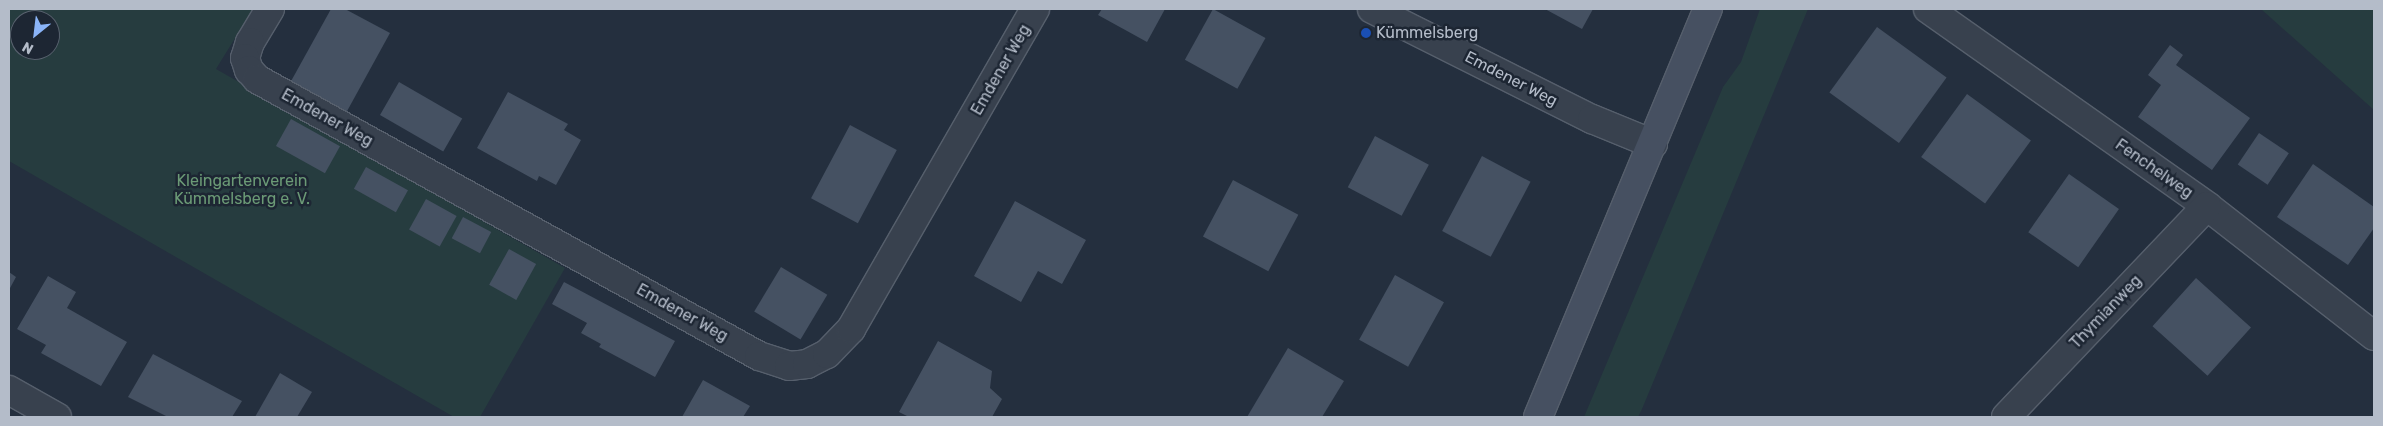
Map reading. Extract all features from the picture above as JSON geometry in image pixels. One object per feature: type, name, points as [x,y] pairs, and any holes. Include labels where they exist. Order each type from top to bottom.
[{"type":"main road","points":[[1538,417],[1708,9]]},
{"type":"street","name":"Emdener Weg","points":[[270,9],[250,42],[245,58],[249,70],[263,83],[759,356],[789,366],[807,364],[827,354],[850,330],[1036,9]]},
{"type":"street","name":"Emdener Weg","points":[[1372,9],[1592,119],[1653,144]]},
{"type":"street","name":"Fenchelweg","points":[[1928,9],[2207,206],[2374,336]]},
{"type":"street","name":"Thymianweg","points":[[2006,417],[2207,206]]},
{"type":"street","points":[[9,390],[57,417]]},
{"type":"green space","name":"Kleingartenverein Kümmelsberg e. V.","points":[[9,9],[253,9],[216,69],[565,268],[480,417],[454,417],[9,161]]},
{"type":"green space","points":[[1760,9],[1808,9],[1642,409],[1638,417],[1584,417],[1723,87],[1741,62]]},
{"type":"green space","points":[[2261,9],[2374,9],[2374,110]]},
{"type":"building","points":[[331,9],[345,9],[390,33],[346,113],[290,83]]},
{"type":"building","points":[[1102,9],[1165,9],[1147,42],[1098,15]]},
{"type":"building","points":[[1213,9],[1265,38],[1237,89],[1185,60]]},
{"type":"building","points":[[1545,9],[1593,9],[1582,29]]},
{"type":"building","points":[[1877,27],[1947,78],[1899,143],[1829,93]]},
{"type":"building","points":[[2170,45],[2183,55],[2176,65],[2250,118],[2212,170],[2138,117],[2161,85],[2148,75]]},
{"type":"building","points":[[399,82],[462,118],[443,151],[380,115]]},
{"type":"building","points":[[508,92],[568,124],[564,130],[581,140],[556,185],[539,176],[537,181],[477,148]]},
{"type":"building","points":[[1967,94],[2031,140],[1985,204],[1921,157]]},
{"type":"building","points":[[291,119],[340,146],[325,173],[276,146]]},
{"type":"building","points":[[850,125],[897,150],[858,223],[811,198]]},
{"type":"building","points":[[2259,133],[2289,153],[2268,185],[2238,165]]},
{"type":"building","points":[[1375,136],[1429,165],[1402,216],[1348,187]]},
{"type":"building","points":[[1482,156],[1531,182],[1491,257],[1442,231]]},
{"type":"building","points":[[2313,164],[2374,207],[2374,228],[2348,265],[2277,217]]},
{"type":"building","points":[[366,167],[408,190],[396,212],[354,189]]},
{"type":"building","points":[[2069,174],[2119,209],[2078,267],[2028,232]]},
{"type":"building","points":[[1233,180],[1298,215],[1268,271],[1203,237]]},
{"type":"building","points":[[426,199],[457,216],[440,247],[409,230]]},
{"type":"building","points":[[1015,201],[1086,240],[1062,284],[1038,271],[1021,302],[974,276]]},
{"type":"building","points":[[463,217],[491,232],[480,253],[452,238]]},
{"type":"building","points":[[509,249],[536,264],[516,300],[489,285]]},
{"type":"building","points":[[781,267],[827,295],[801,339],[754,312]]},
{"type":"building","points":[[9,272],[16,277],[9,290]]},
{"type":"building","points":[[1395,275],[1444,302],[1408,367],[1359,340]]},
{"type":"building","points":[[48,276],[76,292],[67,308],[127,342],[101,386],[41,353],[46,345],[17,329]]},
{"type":"building","points":[[2196,278],[2251,328],[2207,376],[2153,326]]},
{"type":"building","points":[[564,282],[675,341],[655,377],[599,347],[601,344],[581,333],[587,323],[552,304]]},
{"type":"building","points":[[938,341],[992,371],[990,388],[1002,399],[992,417],[909,417],[899,412]]},
{"type":"building","points":[[1288,348],[1344,381],[1322,417],[1247,417]]},
{"type":"building","points":[[153,354],[242,401],[232,417],[168,417],[128,397]]},
{"type":"building","points":[[280,373],[312,392],[297,417],[255,417]]},
{"type":"building","points":[[703,380],[750,406],[743,417],[682,417]]},
{"type":"place","name":"Kümmelsberg","points":[[1366,33]]}]
